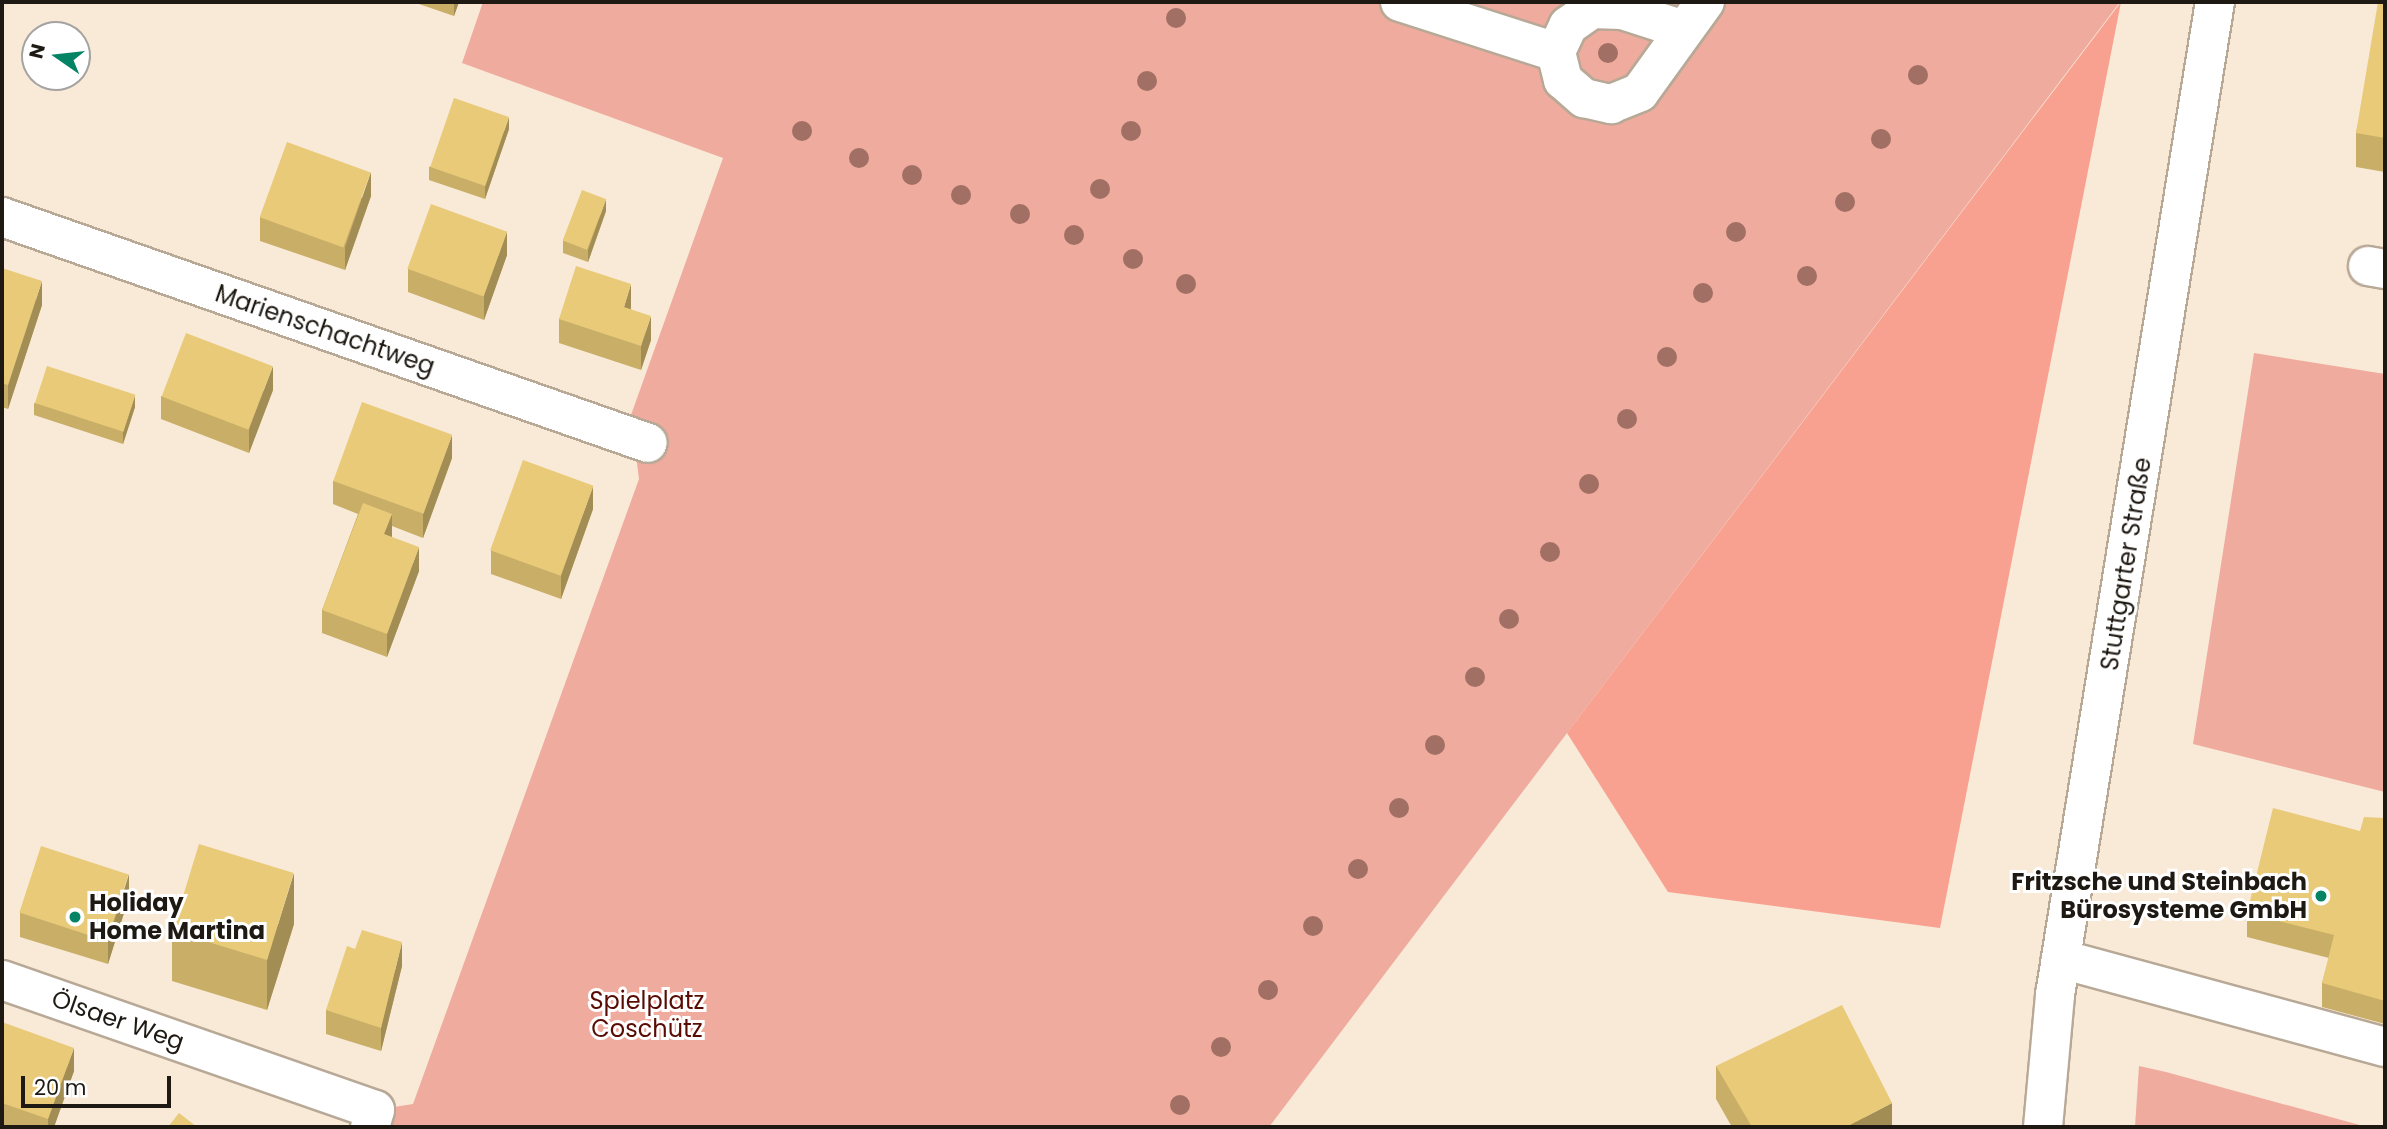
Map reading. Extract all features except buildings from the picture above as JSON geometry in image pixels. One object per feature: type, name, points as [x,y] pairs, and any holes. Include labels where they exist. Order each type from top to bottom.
[{"type":"main road","points":[[1400,2],[1556,52]]},
{"type":"main road","name":"Stuttgarter Straße","points":[[2043,1127],[2061,959],[2215,2]]},
{"type":"main road","points":[[1592,9],[1695,16],[1640,92],[1611,104],[1584,99],[1563,80],[1556,52],[1568,26],[1592,9]]},
{"type":"main road","name":"Marienschachtweg","points":[[2,217],[648,443]]},
{"type":"main road","points":[[2061,959],[2385,1047]]},
{"type":"main road","name":"Ölsaer Weg","points":[[2,980],[375,1110],[370,1127]]},
{"type":"green space","name":"Spielplatz Coschütz","points":[[483,2],[2120,2],[1269,1127],[370,1127],[375,1110],[413,1104],[639,479],[631,415],[723,158],[462,63]]},
{"type":"green space","points":[[2254,353],[2385,374],[2385,792],[2193,744]]},
{"type":"green space","points":[[2139,1066],[2166,1072],[2367,1127],[2135,1127]]},
{"type":"shaded area","points":[[2121,2],[1940,928],[1668,892],[1567,733]]},
{"type":"place","name":"Fritzsche und Steinbach Bürosysteme GmbH","points":[[2321,896]]},
{"type":"place","name":"Holiday Home Martina","points":[[75,917]]}]
